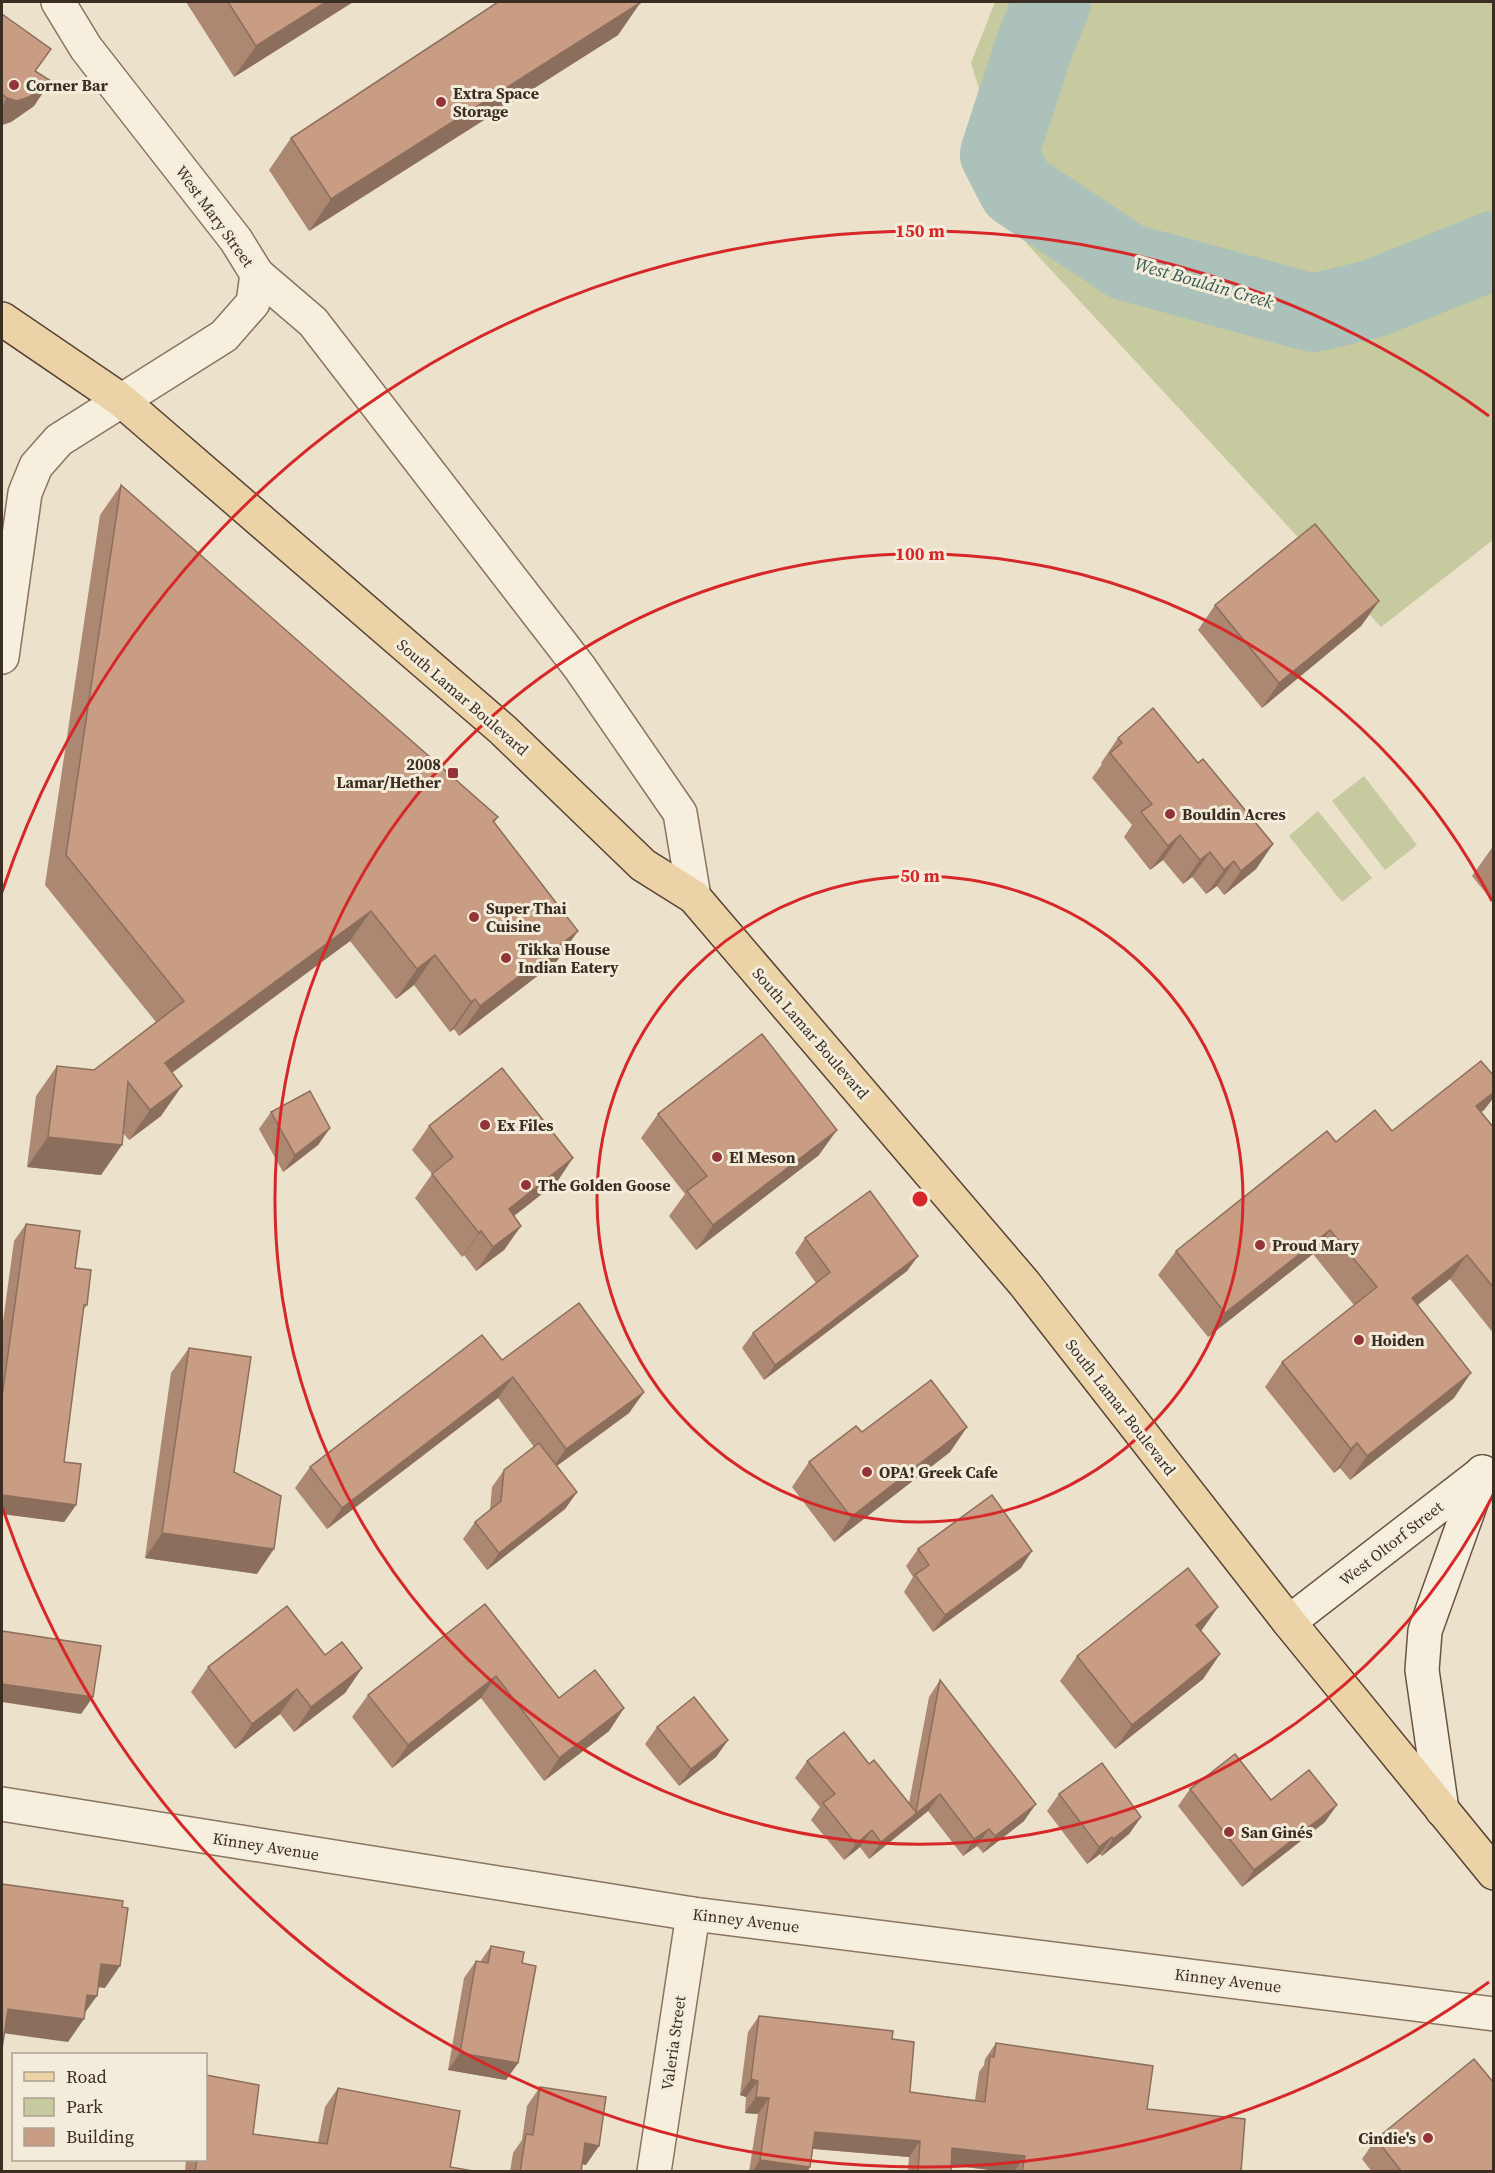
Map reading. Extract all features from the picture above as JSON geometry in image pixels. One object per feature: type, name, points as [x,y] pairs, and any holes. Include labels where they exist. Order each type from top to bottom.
[{"type":"main road","name":"South Lamar Boulevard","points":[[2,319],[121,400],[503,730],[644,865],[694,897],[1024,1283],[1289,1622],[1494,1873]]},
{"type":"street","name":"West Mary Street","points":[[2,657],[26,493],[36,466],[59,440],[224,336],[253,303],[257,274],[236,240],[87,48],[58,2]]},
{"type":"street","points":[[257,274],[313,322],[580,668],[680,813],[694,897]]},
{"type":"street","points":[[1442,1810],[1422,1670],[1425,1630],[1488,1468]]},
{"type":"street","name":"West Oltorf Street","points":[[1289,1622],[1488,1468]]},
{"type":"street","name":"Kinney Avenue","points":[[2,1804],[693,1914],[1494,2014]]},
{"type":"street","name":"Valeria Street","points":[[654,2172],[693,1914]]},
{"type":"green space","points":[[995,2],[1493,2],[1493,540],[1381,627],[1027,244],[971,63]]},
{"type":"green space","points":[[1364,776],[1417,845],[1385,870],[1332,801]]},
{"type":"green space","points":[[1318,811],[1372,878],[1342,902],[1289,836]]},
{"type":"building","points":[[228,2],[326,2],[256,46]]},
{"type":"building","name":"Extra Space Storage","points":[[498,2],[640,3],[331,199],[291,138]]},
{"type":"building","points":[[2,14],[51,49],[35,71],[51,81],[29,97],[17,101],[2,94]]},
{"type":"building","points":[[121,485],[498,817],[493,821],[578,931],[480,1006],[475,999],[471,1002],[435,955],[417,969],[371,911],[165,1063],[182,1086],[150,1110],[128,1082],[122,1145],[48,1137],[57,1066],[94,1070],[184,1001],[66,855]]},
{"type":"building","points":[[1315,524],[1379,601],[1279,683],[1215,605]]},
{"type":"building","points":[[1153,708],[1198,763],[1203,759],[1273,844],[1241,871],[1234,861],[1224,870],[1210,852],[1200,860],[1180,835],[1168,846],[1141,812],[1152,804],[1110,753],[1122,743],[1118,738]]},
{"type":"building","points":[[762,1034],[837,1130],[713,1225],[687,1191],[707,1176],[658,1114]]},
{"type":"building","points":[[1481,1061],[1494,1076],[1494,1092],[1476,1106],[1494,1128],[1494,1288],[1467,1255],[1412,1298],[1471,1373],[1367,1456],[1357,1443],[1351,1449],[1282,1362],[1377,1287],[1330,1230],[1225,1313],[1176,1251],[1327,1131],[1336,1142],[1375,1110],[1392,1131]]},
{"type":"building","points":[[502,1068],[573,1158],[509,1209],[521,1226],[493,1247],[432,1174],[453,1157],[429,1126]]},
{"type":"building","points":[[310,1091],[330,1128],[295,1155],[271,1112]]},
{"type":"building","points":[[870,1191],[918,1256],[775,1365],[753,1333],[830,1272],[805,1238]]},
{"type":"building","points":[[26,1224],[80,1231],[75,1268],[91,1270],[87,1305],[84,1305],[64,1462],[81,1464],[76,1505],[2,1495],[2,1397]]},
{"type":"building","points":[[579,1303],[644,1392],[566,1449],[513,1377],[342,1508],[310,1467],[482,1335],[502,1360]]},
{"type":"building","points":[[189,1348],[251,1357],[234,1472],[281,1496],[274,1549],[162,1533]]},
{"type":"building","name":"OPA! Greek Cafe","points":[[931,1380],[967,1427],[851,1517],[809,1462],[856,1426],[862,1432]]},
{"type":"building","points":[[539,1443],[577,1492],[499,1553],[475,1522],[501,1501],[504,1470]]},
{"type":"building","points":[[992,1495],[1032,1551],[945,1615],[915,1575],[929,1565],[918,1549]]},
{"type":"building","points":[[1188,1568],[1218,1607],[1196,1625],[1220,1654],[1132,1725],[1077,1656]]},
{"type":"building","points":[[485,1604],[559,1698],[595,1670],[624,1708],[559,1758],[496,1676],[408,1745],[368,1695]]},
{"type":"building","points":[[287,1606],[325,1655],[342,1642],[362,1668],[311,1707],[297,1689],[252,1724],[208,1667]]},
{"type":"building","points":[[2,1631],[101,1646],[93,1697],[2,1684]]},
{"type":"building","points":[[940,1680],[1036,1804],[995,1836],[989,1829],[974,1839],[940,1794],[881,1842],[872,1830],[856,1844],[823,1803],[835,1794],[807,1761],[844,1732],[869,1764],[874,1760],[916,1812]]},
{"type":"building","points":[[694,1697],[728,1740],[691,1769],[657,1727]]},
{"type":"building","points":[[1235,1754],[1271,1800],[1309,1770],[1337,1805],[1254,1870],[1190,1789]]},
{"type":"building","points":[[1102,1763],[1141,1817],[1099,1847],[1059,1794]]},
{"type":"building","points":[[2,1884],[123,1901],[122,1907],[128,1908],[120,1966],[101,1964],[97,1996],[87,1995],[84,2019],[8,2009],[2,2049]]},
{"type":"building","points":[[491,1946],[524,1952],[522,1963],[536,1966],[518,2063],[460,2053],[476,1961],[488,1963]]},
{"type":"building","points":[[759,2016],[893,2031],[892,2039],[914,2042],[910,2092],[985,2102],[990,2056],[994,2057],[996,2043],[1153,2066],[1147,2109],[1245,2119],[1241,2172],[1022,2172],[1025,2156],[952,2148],[951,2172],[918,2172],[920,2141],[815,2132],[810,2167],[760,2160],[769,2098],[756,2097],[758,2081],[751,2079]]},
{"type":"building","points":[[1474,2059],[1494,2083],[1494,2172],[1402,2172],[1376,2139]]},
{"type":"building","points":[[207,2075],[259,2085],[253,2134],[327,2144],[338,2088],[460,2111],[450,2167],[479,2172],[195,2172],[197,2161],[207,2161]]},
{"type":"building","points":[[540,2087],[606,2097],[599,2146],[585,2143],[581,2172],[520,2172],[526,2134],[533,2135]]},
{"type":"waterway","name":"West Bouldin Creek","points":[[1052,2],[1035,44],[999,154],[1017,189],[1127,262],[1313,313],[1372,299],[1494,250]]},
{"type":"place","name":"Corner Bar","points":[[14,85]]},
{"type":"place","name":"Extra Space Storage","points":[[441,102]]},
{"type":"place","name":"2008 Lamar/Hether","points":[[453,773]]},
{"type":"place","name":"Bouldin Acres","points":[[1170,814]]},
{"type":"place","name":"Super Thai Cuisine","points":[[474,917]]},
{"type":"place","name":"Tikka House Indian Eatery","points":[[506,958]]},
{"type":"place","name":"Ex Files","points":[[485,1125]]},
{"type":"place","name":"El Meson","points":[[717,1157]]},
{"type":"place","name":"The Golden Goose","points":[[526,1185]]},
{"type":"place","name":"Proud Mary","points":[[1260,1245]]},
{"type":"place","name":"Hoiden","points":[[1359,1340]]},
{"type":"place","name":"OPA! Greek Cafe","points":[[867,1472]]},
{"type":"place","name":"San Ginés","points":[[1229,1832]]},
{"type":"place","name":"Cindie's","points":[[1428,2138]]}]
